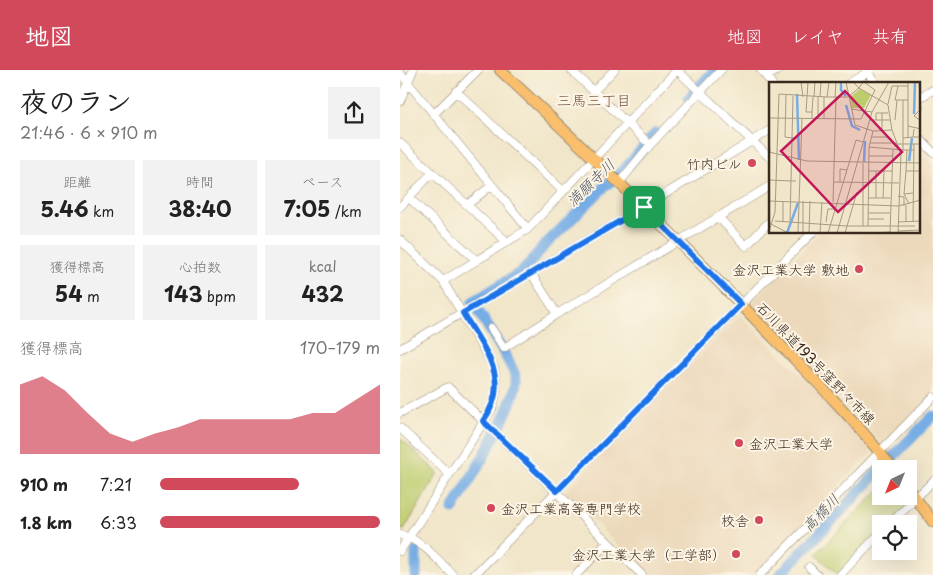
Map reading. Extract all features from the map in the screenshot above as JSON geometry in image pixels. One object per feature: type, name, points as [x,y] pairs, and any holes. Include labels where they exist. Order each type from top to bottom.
[{"type":"main road","name":"石川県道193号窪野々市線","points":[[500,70],[644,207],[741,304],[858,424],[886,460]]},
{"type":"main road","points":[[918,501],[933,522]]},
{"type":"street","points":[[400,101],[413,70]]},
{"type":"street","points":[[434,114],[478,70]]},
{"type":"street","points":[[571,70],[646,140]]},
{"type":"street","points":[[594,92],[614,70]]},
{"type":"street","points":[[443,281],[506,241],[528,230],[593,158],[677,70],[769,157]]},
{"type":"street","points":[[616,180],[698,90],[721,70]]},
{"type":"street","points":[[764,73],[779,70]]},
{"type":"street","points":[[851,82],[868,71],[875,82]]},
{"type":"street","points":[[400,73],[528,230]]},
{"type":"street","points":[[920,97],[933,90]]},
{"type":"street","points":[[456,91],[563,191]]},
{"type":"street","points":[[400,338],[403,347],[644,207],[769,131]]},
{"type":"street","points":[[920,139],[933,152]]},
{"type":"street","points":[[400,143],[506,241]]},
{"type":"street","points":[[400,207],[432,173]]},
{"type":"street","points":[[467,205],[492,186]]},
{"type":"street","points":[[491,328],[504,348],[769,187]]},
{"type":"street","points":[[408,198],[476,260]]},
{"type":"street","points":[[719,218],[746,246],[769,222]]},
{"type":"street","points":[[474,575],[810,234]]},
{"type":"street","points":[[400,551],[492,409],[497,394],[497,380],[494,368],[443,281],[402,245]]},
{"type":"street","points":[[530,273],[557,314]]},
{"type":"street","points":[[400,413],[448,387],[642,575]]},
{"type":"street","points":[[760,575],[933,397]]},
{"type":"street","points":[[400,428],[449,474]]},
{"type":"street","points":[[918,496],[933,481]]},
{"type":"street","points":[[899,515],[909,505]]},
{"type":"street","points":[[400,536],[408,537],[430,552],[453,575]]},
{"type":"street","points":[[840,575],[872,541]]},
{"type":"street","points":[[576,575],[608,542]]},
{"type":"street","points":[[809,567],[817,575]]},
{"type":"street","points":[[627,575],[634,568]]},
{"type":"shaded area","name":"金沢工業大学 敷地","points":[[920,152],[933,164],[933,393],[882,446],[865,423],[749,305],[819,234],[920,234]]},
{"type":"shaded area","name":"金沢工業大学","points":[[740,315],[841,416],[872,451],[753,575],[647,575],[565,492]]},
{"type":"green space","points":[[400,438],[438,473],[404,530],[400,529]]},
{"type":"green space","points":[[872,497],[872,505],[908,505],[899,515],[872,515],[872,541],[837,575],[816,554]]},
{"type":"waterway","name":"満願寺川","points":[[689,98],[715,70]]},
{"type":"waterway","name":"満願寺川","points":[[473,302],[523,271],[543,247],[603,188],[621,173],[656,133]]},
{"type":"waterway","name":"満願寺川","points":[[453,509],[501,424],[509,406],[516,379],[506,356],[479,312]]},
{"type":"waterway","name":"高橋川","points":[[890,460],[933,416]]},
{"type":"waterway","name":"高橋川","points":[[780,575],[872,478]]},
{"type":"waterway","name":"満願寺川","points":[[416,552],[416,575]]},
{"type":"place","name":"竹内ビル","points":[[752,163]]},
{"type":"place","name":"金沢工業大学 敷地","points":[[859,269]]},
{"type":"place","name":"金沢工業大学","points":[[739,443]]},
{"type":"place","name":"金沢工業高等専門学校","points":[[491,508]]},
{"type":"place","name":"校舎","points":[[759,520]]},
{"type":"place","name":"金沢工業大学（工学部）","points":[[736,554]]},
{"type":"district","name":"三馬三丁目","points":[[594,99]]},
{"type":"route","points":[[644,207],[741,304],[557,491],[483,421],[492,409],[497,394],[497,380],[494,368],[463,313],[644,207]]}]
